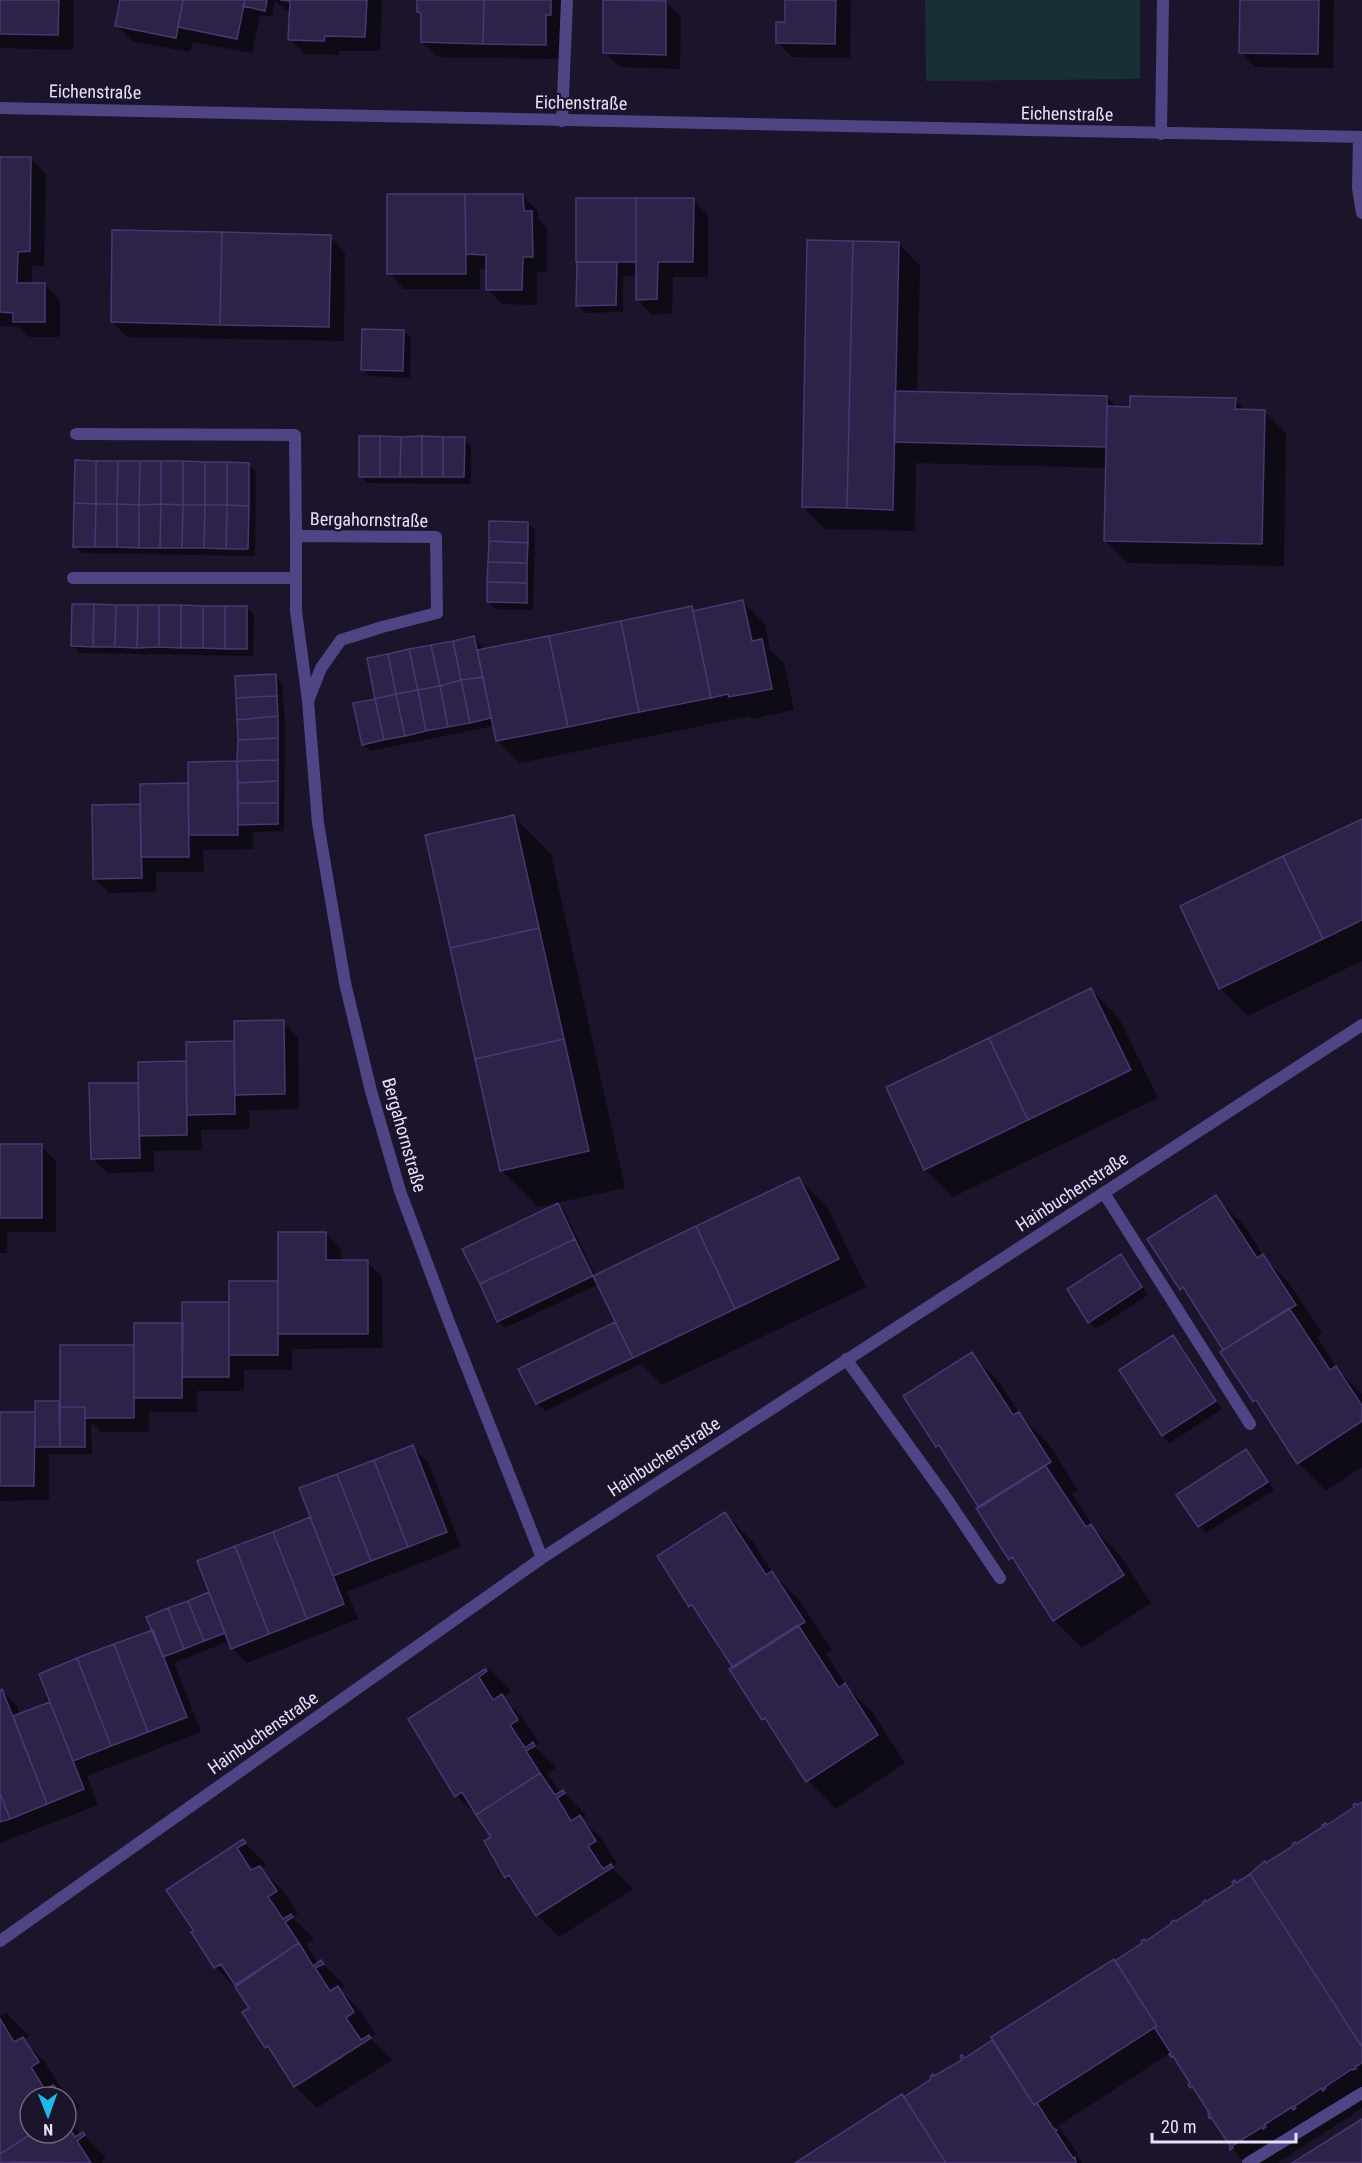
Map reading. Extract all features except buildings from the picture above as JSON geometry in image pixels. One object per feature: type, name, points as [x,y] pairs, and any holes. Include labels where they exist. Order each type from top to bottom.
[{"type":"street","points":[[562,121],[567,0]]},
{"type":"street","points":[[1161,134],[1163,0]]},
{"type":"street","name":"Eichenstraße","points":[[0,108],[1360,137]]},
{"type":"street","points":[[1360,137],[1358,188],[1362,213]]},
{"type":"street","points":[[76,434],[295,435],[296,536]]},
{"type":"street","name":"Bergahornstraße","points":[[308,701],[321,669],[341,640],[437,613],[436,537],[296,536],[296,611],[308,701],[318,823],[345,983],[371,1091],[400,1191],[542,1558]]},
{"type":"street","points":[[73,578],[296,578]]},
{"type":"street","name":"Hainbuchenstraße","points":[[0,1941],[542,1558],[1362,1025]]},
{"type":"street","points":[[1104,1193],[1250,1424]]},
{"type":"street","points":[[846,1359],[947,1498],[1000,1578]]},
{"type":"street","points":[[1248,2163],[1362,2092]]},
{"type":"green space","points":[[925,0],[1140,0],[1140,79],[926,81]]}]
